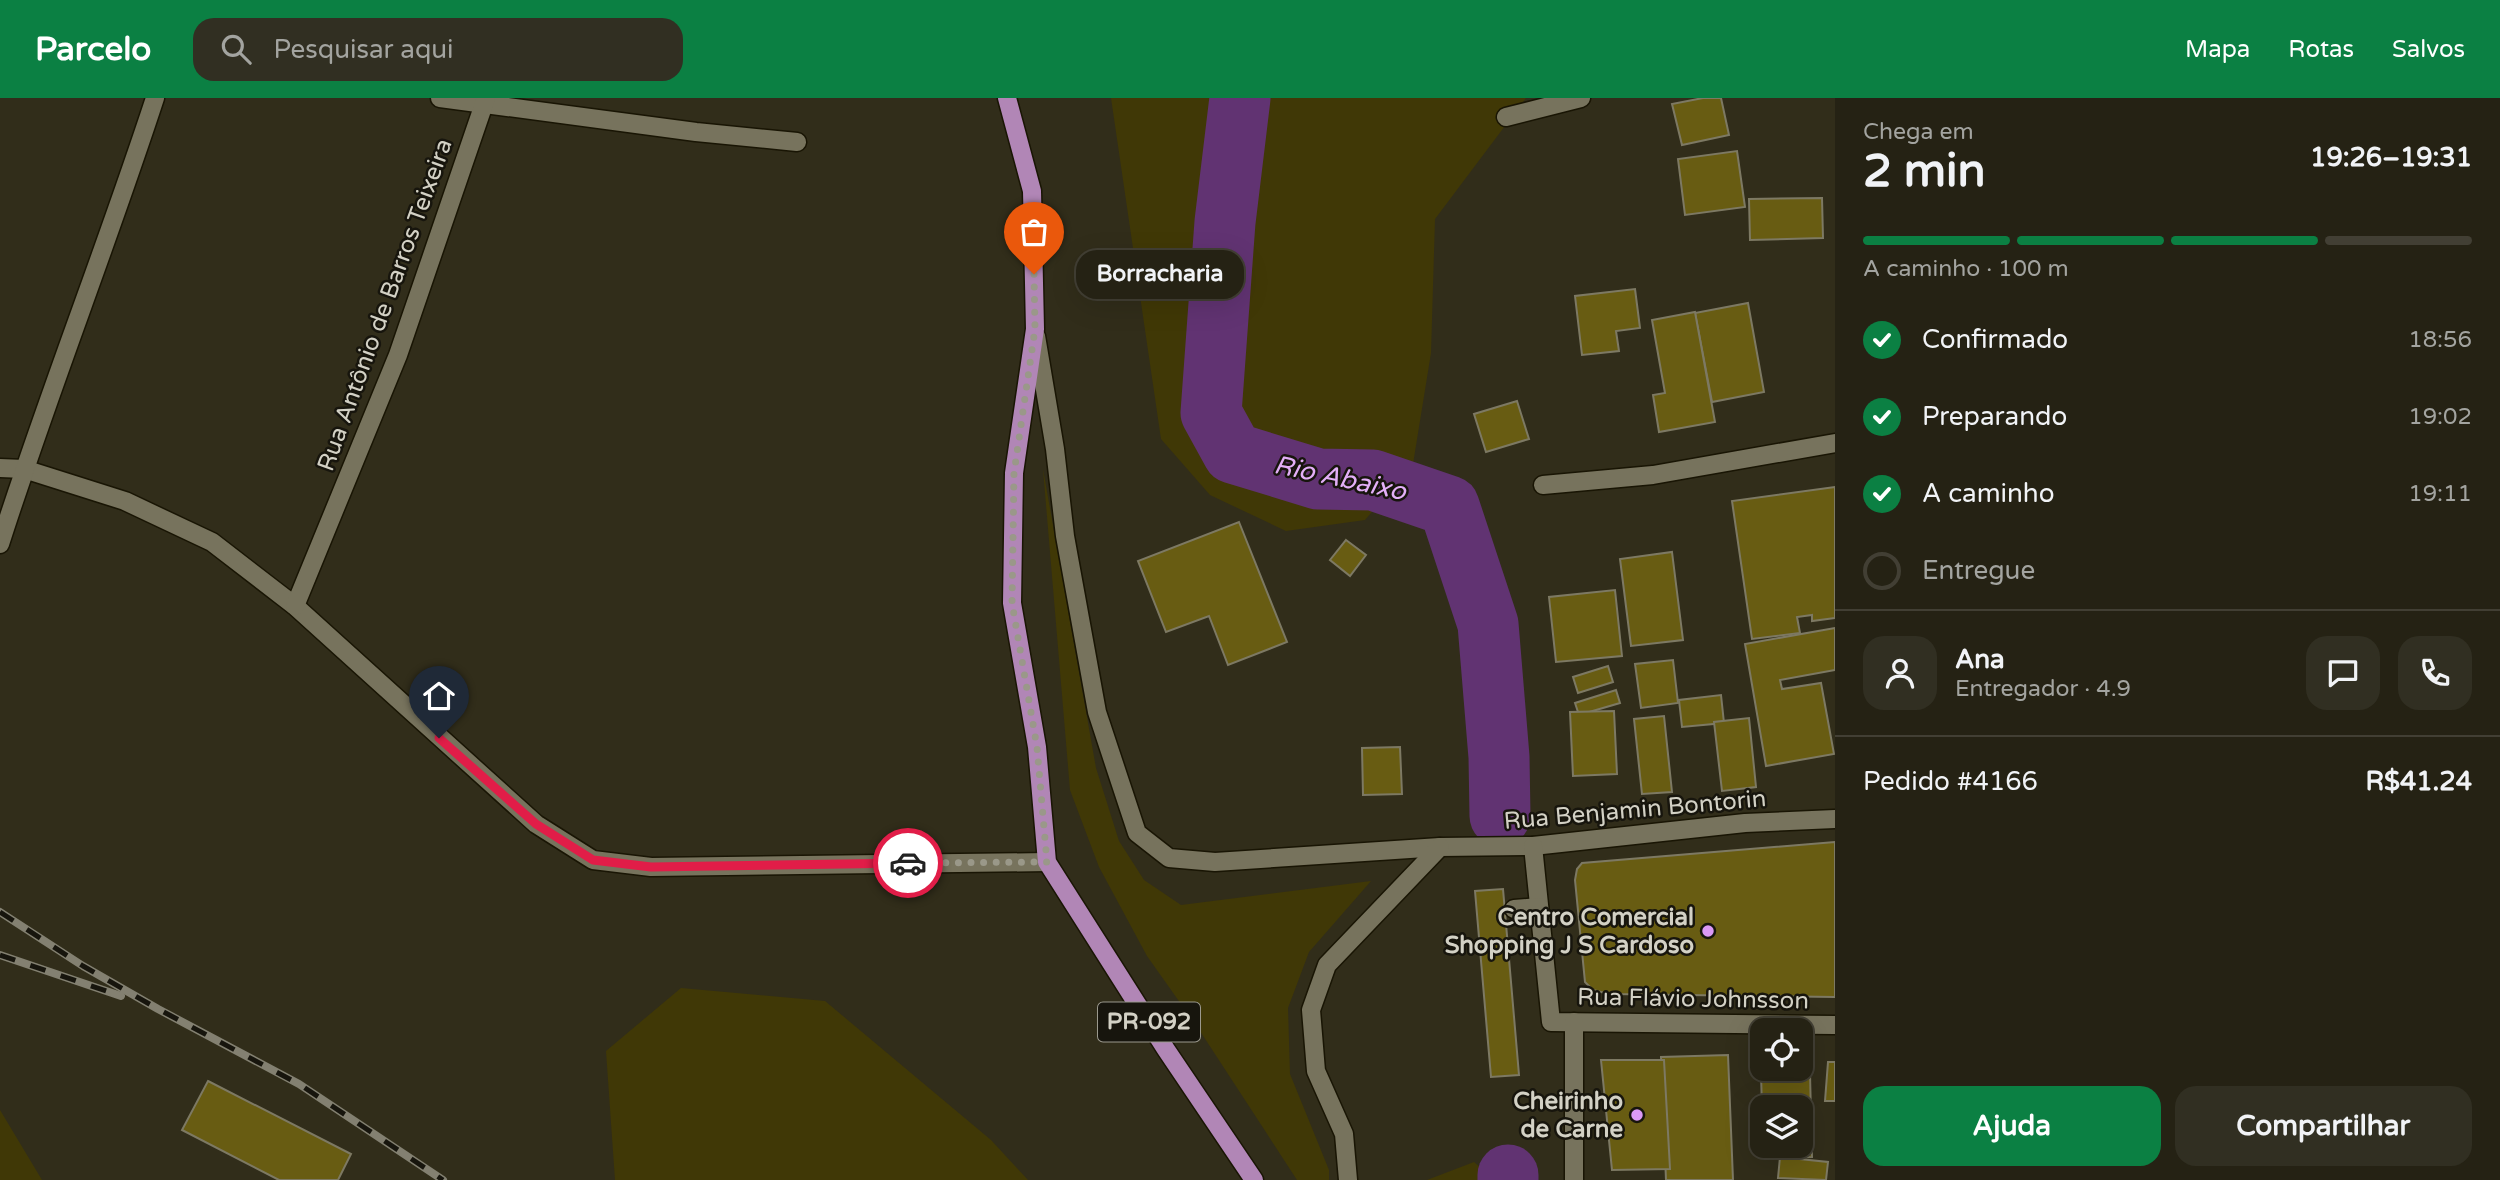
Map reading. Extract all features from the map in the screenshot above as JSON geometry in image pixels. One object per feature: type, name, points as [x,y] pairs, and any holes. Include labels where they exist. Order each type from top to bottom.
[{"type":"main road","name":"PR-092","points":[[1007,98],[1032,191],[1035,329],[1014,473],[1012,603],[1037,747],[1047,862],[1165,1048],[1254,1180]]},
{"type":"street","points":[[0,544],[67,342],[103,251],[155,98]]},
{"type":"street","points":[[440,98],[485,101],[696,132],[797,142]]},
{"type":"street","points":[[1506,117],[1581,98]]},
{"type":"street","name":"Rua Antônio de Barros Teixeira","points":[[295,606],[398,355],[485,101]]},
{"type":"street","name":"Rua Benjamin Bontorin","points":[[1035,329],[1055,449],[1065,536],[1097,712],[1138,834],[1168,858],[1215,862],[1440,847],[1532,846],[1745,823],[1835,819]]},
{"type":"street","points":[[1543,485],[1653,475],[1835,443]]},
{"type":"street","points":[[0,468],[24,469],[125,501],[212,542],[295,606],[536,824],[593,860],[651,867],[1047,862]]},
{"type":"street","points":[[1514,909],[1539,907],[1532,846]]},
{"type":"street","points":[[1349,1180],[1343,1134],[1316,1071],[1311,1010],[1327,965],[1440,847]]},
{"type":"street","name":"Rua Flávio Johnsson","points":[[1539,907],[1551,1022],[1835,1025]]},
{"type":"street","points":[[1574,1022],[1574,1180]]},
{"type":"shaded area","points":[[1111,98],[1526,98],[1435,219],[1431,353],[1413,464],[1365,520],[1286,531],[1210,495],[1161,439]]},
{"type":"shaded area","points":[[1043,469],[1096,768],[1119,841],[1144,880],[1181,905],[1371,881],[1309,952],[1288,1008],[1290,1074],[1329,1170],[1329,1180],[1297,1180],[1198,1028],[1147,956],[1099,867],[1070,790]]},
{"type":"shaded area","points":[[681,988],[825,1001],[991,1140],[1028,1180],[615,1180],[606,1051]]},
{"type":"shaded area","points":[[0,1110],[42,1180],[0,1180]]},
{"type":"shaded area","points":[[1474,1162],[1495,1180],[1427,1180]]},
{"type":"building","points":[[1703,98],[1721,98],[1729,135],[1682,145],[1672,104]]},
{"type":"building","points":[[1737,151],[1745,207],[1685,215],[1678,159]]},
{"type":"building","points":[[1822,198],[1823,238],[1750,240],[1749,199]]},
{"type":"building","points":[[1635,289],[1640,328],[1616,331],[1619,351],[1582,355],[1575,296]]},
{"type":"building","points":[[1748,303],[1764,392],[1712,402],[1695,313]]},
{"type":"building","points":[[1695,312],[1715,422],[1659,432],[1653,395],[1665,393],[1652,320]]},
{"type":"building","points":[[1517,401],[1529,439],[1486,452],[1474,414]]},
{"type":"building","points":[[1835,487],[1835,618],[1812,621],[1812,615],[1797,617],[1800,633],[1752,639],[1732,501]]},
{"type":"building","points":[[1239,522],[1287,642],[1228,665],[1209,616],[1166,632],[1138,561]]},
{"type":"building","points":[[1346,540],[1366,555],[1350,576],[1330,560]]},
{"type":"building","points":[[1672,552],[1683,640],[1631,646],[1620,559]]},
{"type":"building","points":[[1615,590],[1622,656],[1556,662],[1549,597]]},
{"type":"building","points":[[1835,628],[1835,670],[1780,680],[1782,689],[1821,683],[1834,754],[1766,766],[1745,644]]},
{"type":"building","points":[[1673,660],[1678,703],[1641,708],[1635,664]]},
{"type":"building","points":[[1608,666],[1613,682],[1578,693],[1573,677]]},
{"type":"building","points":[[1616,690],[1620,703],[1579,715],[1575,703]]},
{"type":"building","points":[[1721,695],[1724,723],[1682,727],[1679,700]]},
{"type":"building","points":[[1614,711],[1617,774],[1573,776],[1570,712]]},
{"type":"building","points":[[1664,716],[1672,792],[1642,794],[1634,719]]},
{"type":"building","points":[[1749,718],[1756,787],[1722,791],[1714,722]]},
{"type":"building","points":[[1400,747],[1402,794],[1363,795],[1362,748]]},
{"type":"building","name":"Centro Comercial Shopping J S Cardoso","points":[[1835,842],[1835,997],[1609,994],[1593,990],[1585,982],[1575,880],[1577,869],[1582,863]]},
{"type":"building","points":[[1503,889],[1519,1075],[1491,1077],[1475,891]]},
{"type":"building","points":[[1728,1055],[1733,1180],[1666,1180],[1661,1057]]},
{"type":"building","name":"Cheirinho de Carne","points":[[1601,1060],[1664,1060],[1670,1169],[1612,1170]]},
{"type":"building","points":[[1828,1062],[1835,1062],[1835,1101],[1825,1101]]},
{"type":"building","points":[[208,1081],[351,1154],[338,1180],[279,1180],[182,1130]]},
{"type":"building","points":[[1761,1081],[1810,1081],[1811,1095],[1762,1095]]},
{"type":"building","points":[[1780,1158],[1828,1162],[1826,1180],[1778,1178]]},
{"type":"waterway","name":"Rio Abaixo","points":[[1240,98],[1225,222],[1211,413],[1233,453],[1318,479],[1373,480],[1449,506],[1488,624],[1499,757],[1500,816]]},
{"type":"waterway","name":"Rio Abaixo","points":[[1508,1175],[1508,1180]]},
{"type":"railway","points":[[0,912],[83,966],[299,1084],[443,1180]]},
{"type":"railway","points":[[0,955],[121,996]]},
{"type":"way so far","points":[[908,863],[1047,862],[1037,747],[1012,603],[1014,473],[1035,329],[1034,274]]},
{"type":"place","name":"Borracharia","points":[[1034,274]]},
{"type":"place","name":"Centro Comercial Shopping J S Cardoso","points":[[1708,931]]},
{"type":"place","name":"Cheirinho de Carne","points":[[1637,1115]]},
{"type":"route","points":[[439,738],[536,824],[593,860],[651,867],[908,863]]}]
